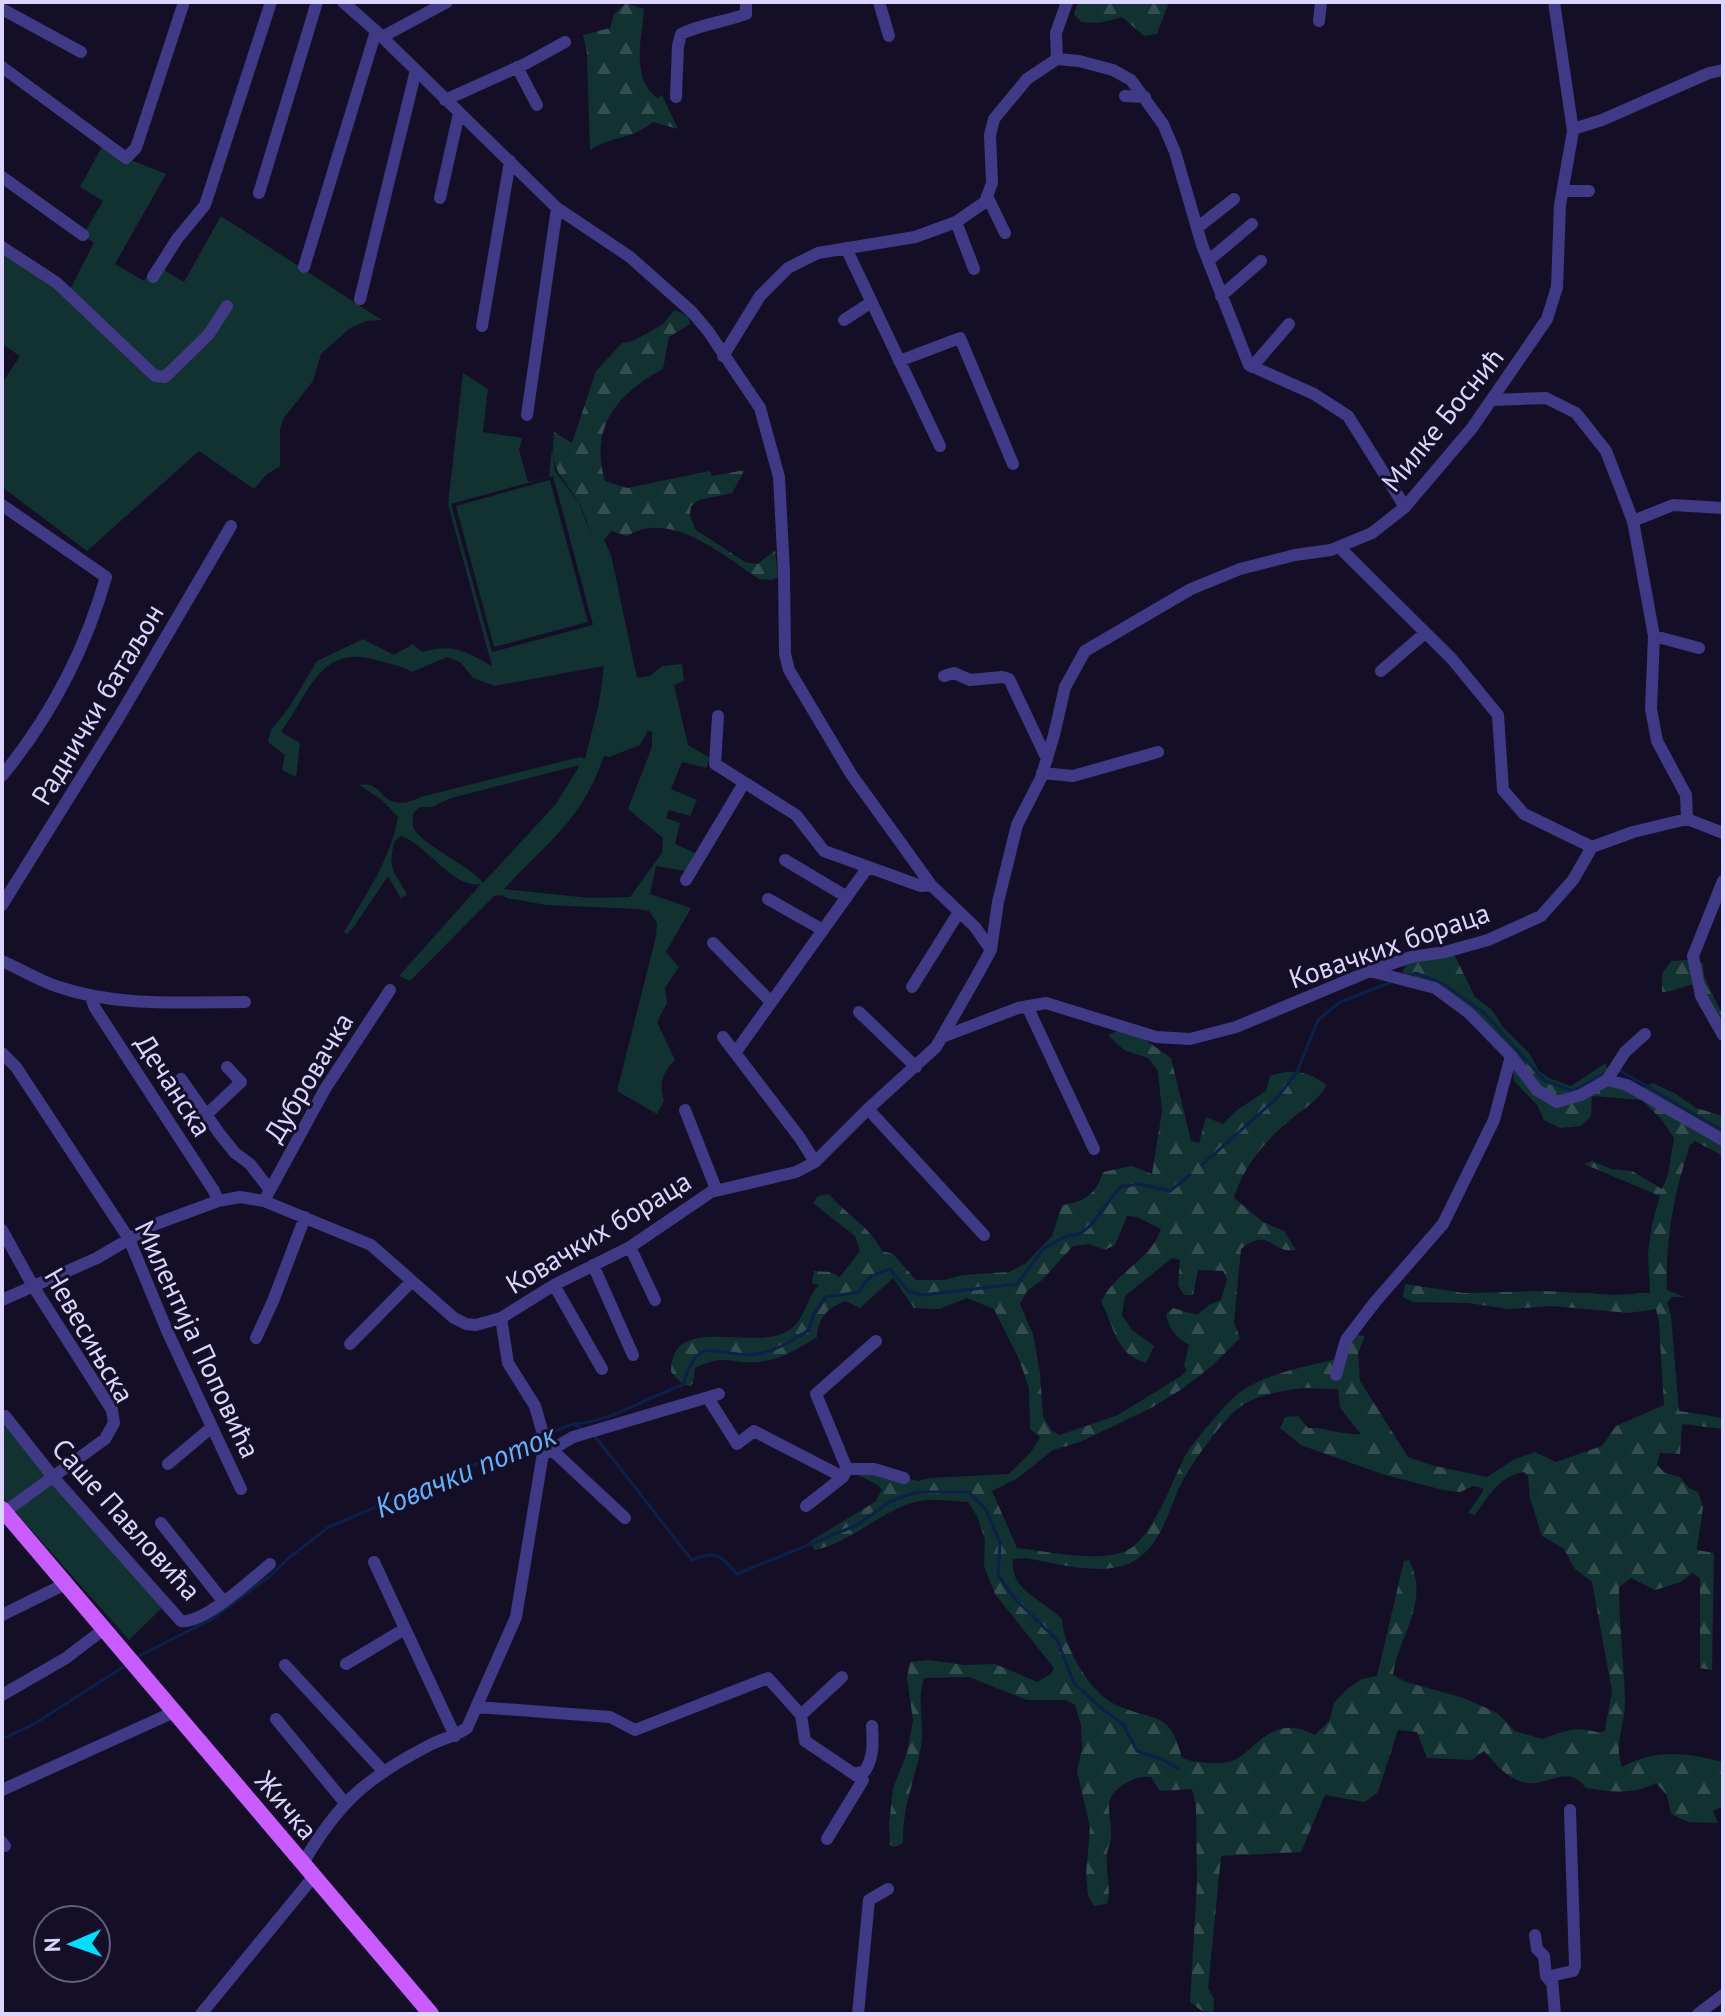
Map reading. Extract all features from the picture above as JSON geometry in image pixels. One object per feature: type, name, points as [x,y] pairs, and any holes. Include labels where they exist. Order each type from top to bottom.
[{"type":"main road","name":"Жичка","points":[[3,1512],[431,2014]]},
{"type":"street","points":[[2,54],[4,68],[126,158],[136,148],[184,2]]},
{"type":"street","points":[[153,277],[177,239],[205,205],[271,2]]},
{"type":"street","points":[[259,193],[317,2]]},
{"type":"street","points":[[343,2],[557,208],[630,257],[692,312],[708,331],[760,408],[779,477],[785,654],[789,670],[851,774],[931,885],[975,927],[991,950]]},
{"type":"street","points":[[304,267],[379,34],[447,2]]},
{"type":"street","points":[[676,97],[681,34],[694,27],[746,14],[746,2]]},
{"type":"street","points":[[879,2],[889,36]]},
{"type":"street","points":[[1057,59],[1056,33],[1067,2]]},
{"type":"street","points":[[1319,21],[1321,2]]},
{"type":"street","name":"Милке Боснић","points":[[991,950],[998,902],[1017,825],[1047,759],[1065,687],[1085,651],[1191,589],[1240,569],[1339,547],[1372,533],[1405,507],[1472,428],[1547,319],[1557,287],[1563,191],[1573,129],[1554,2]]},
{"type":"street","points":[[2,9],[81,52]]},
{"type":"street","points":[[445,100],[565,42]]},
{"type":"street","points":[[723,356],[760,296],[788,268],[818,253],[915,237],[956,222],[985,202],[992,183],[990,135],[994,119],[1027,79],[1057,59],[1079,61],[1113,70],[1131,80],[1163,124],[1175,152],[1208,261],[1249,365],[1314,394],[1348,416],[1405,507]]},
{"type":"street","points":[[517,67],[537,105]]},
{"type":"street","points":[[360,299],[416,70]]},
{"type":"street","points":[[1573,129],[1723,70]]},
{"type":"street","points":[[1125,96],[1145,97]]},
{"type":"street","points":[[440,198],[459,113]]},
{"type":"street","points":[[482,326],[510,161]]},
{"type":"street","points":[[2,177],[83,235]]},
{"type":"street","points":[[1563,191],[1589,191]]},
{"type":"street","points":[[987,196],[1005,233]]},
{"type":"street","points":[[1197,228],[1234,199]]},
{"type":"street","points":[[527,415],[557,208]]},
{"type":"street","points":[[956,222],[974,269]]},
{"type":"street","points":[[1208,261],[1252,224]]},
{"type":"street","points":[[2,247],[57,283],[160,378],[165,377],[209,334],[227,306]]},
{"type":"street","points":[[846,248],[940,446]]},
{"type":"street","points":[[1221,296],[1261,261]]},
{"type":"street","points":[[844,320],[870,303]]},
{"type":"street","points":[[1252,367],[1289,324]]},
{"type":"street","points":[[899,361],[960,338],[1013,464]]},
{"type":"street","points":[[1492,400],[1546,398],[1576,413],[1606,451],[1633,521],[1654,636],[1651,709],[1657,741],[1686,795],[1687,819]]},
{"type":"street","name":"Раднички батаљон","points":[[2,505],[106,577],[82,646],[49,713],[2,776]]},
{"type":"street","points":[[1633,521],[1673,505],[1723,508]]},
{"type":"street","name":"Раднички батаљон","points":[[2,905],[119,717],[231,526]]},
{"type":"street","points":[[1339,547],[1452,659],[1498,715],[1503,790],[1524,814],[1592,847],[1633,832],[1687,819],[1723,833]]},
{"type":"street","points":[[1381,671],[1425,633]]},
{"type":"street","points":[[1654,636],[1699,648]]},
{"type":"street","points":[[944,676],[954,673],[970,680],[1009,679],[1047,759]]},
{"type":"street","points":[[718,716],[715,764],[796,815],[824,851],[921,886],[931,885]]},
{"type":"street","points":[[1042,773],[1073,776],[1158,752]]},
{"type":"street","points":[[686,880],[744,783]]},
{"type":"street","name":"Ковачких бораца","points":[[945,1036],[1027,1006],[1046,1003],[1156,1037],[1190,1039],[1236,1027],[1370,971],[1411,957],[1445,952],[1488,940],[1541,916],[1573,880],[1592,847]]},
{"type":"street","points":[[785,860],[847,897]]},
{"type":"street","points":[[735,1053],[868,867]]},
{"type":"street","points":[[1723,881],[1693,956],[1701,996],[1723,1035]]},
{"type":"street","points":[[768,899],[823,930]]},
{"type":"street","points":[[912,987],[959,912]]},
{"type":"street","points":[[713,943],[771,1002]]},
{"type":"street","name":"Ковачких бораца","points":[[2,1300],[97,1258],[153,1225],[218,1201],[267,1195],[305,1217],[371,1245],[442,1309],[466,1324],[476,1325],[501,1318],[554,1285],[630,1247],[716,1189],[796,1172],[815,1162],[945,1036],[991,950]]},
{"type":"street","points":[[2,961],[59,987],[90,995],[163,1003],[245,1002]]},
{"type":"street","points":[[1370,971],[1435,988],[1469,1013],[1511,1056],[1537,1090],[1557,1102],[1581,1095],[1607,1080],[1625,1052],[1645,1034]]},
{"type":"street","name":"Дубровачка","points":[[267,1195],[325,1089],[390,990]]},
{"type":"street","name":"Дечанска","points":[[90,995],[95,1008],[218,1201]]},
{"type":"street","points":[[1027,1006],[1094,1149]]},
{"type":"street","points":[[859,1012],[916,1067]]},
{"type":"street","points":[[723,1037],[815,1162]]},
{"type":"street","name":"Милентија Поповића","points":[[2,1053],[16,1067],[129,1239],[241,1489]]},
{"type":"street","points":[[1336,1375],[1346,1340],[1443,1224],[1494,1120],[1511,1056]]},
{"type":"street","name":"Дубровачка","points":[[206,1115],[241,1082],[227,1067]]},
{"type":"street","name":"Дубровачка","points":[[181,1079],[235,1153],[250,1164],[267,1195]]},
{"type":"street","points":[[1607,1080],[1627,1085],[1723,1140]]},
{"type":"street","points":[[868,1109],[984,1235]]},
{"type":"street","points":[[685,1110],[716,1189]]},
{"type":"street","points":[[256,1338],[305,1217]]},
{"type":"street","name":"Невесињска","points":[[2,1230],[114,1416],[114,1423],[105,1439],[3,1512]]},
{"type":"street","points":[[630,1247],[655,1300]]},
{"type":"street","points":[[593,1265],[633,1355]]},
{"type":"street","points":[[350,1344],[412,1281]]},
{"type":"street","points":[[554,1285],[602,1369]]},
{"type":"street","points":[[201,2014],[308,1870],[320,1834],[345,1803],[368,1781],[431,1744],[455,1736],[467,1728],[516,1617],[547,1448],[535,1406],[508,1363],[501,1318]]},
{"type":"street","points":[[845,1473],[816,1394],[876,1341]]},
{"type":"street","points":[[547,1448],[713,1396],[737,1444],[754,1431],[845,1473]]},
{"type":"street","name":"Саше Павловића","points":[[5,1416],[54,1478],[181,1621],[195,1619],[270,1564]]},
{"type":"street","points":[[168,1464],[212,1427]]},
{"type":"street","points":[[547,1448],[625,1518]]},
{"type":"street","points":[[806,1506],[845,1473],[874,1469],[904,1478]]},
{"type":"street","name":"Саше Павловића","points":[[161,1523],[223,1601]]},
{"type":"street","points":[[374,1562],[403,1630],[455,1736]]},
{"type":"street","points":[[2,1615],[65,1584]]},
{"type":"street","points":[[2,1695],[66,1658],[104,1629]]},
{"type":"street","points":[[346,1664],[403,1630]]},
{"type":"street","points":[[285,1665],[384,1772]]},
{"type":"street","points":[[801,1715],[842,1677]]},
{"type":"street","points":[[477,1707],[610,1717],[635,1730],[768,1678],[801,1715],[805,1741],[863,1780],[827,1839]]},
{"type":"street","points":[[2,1790],[174,1712]]},
{"type":"street","points":[[276,1719],[345,1803]]},
{"type":"street","points":[[854,1774],[865,1771],[870,1762],[874,1746],[872,1726]]},
{"type":"street","points":[[1551,1982],[1555,1975],[1573,1971],[1575,1966],[1570,1810]]},
{"type":"street","points":[[858,2014],[869,1900],[888,1889]]},
{"type":"street","points":[[1535,1935],[1537,1949],[1544,1956],[1546,1976],[1551,1982],[1555,2014]]},
{"type":"street","points":[[1698,2014],[1723,1995]]},
{"type":"green space","points":[[1078,2],[1169,2],[1157,34],[1144,36],[1122,17],[1099,23],[1081,22],[1074,14]]},
{"type":"green space","points":[[626,3],[644,9],[640,58],[644,80],[658,98],[662,95],[678,129],[653,122],[590,150],[587,53],[583,35],[610,28],[614,14]]},
{"type":"green space","points":[[105,141],[126,158],[166,174],[115,264],[144,281],[154,264],[184,282],[221,216],[382,320],[367,321],[350,328],[321,354],[313,381],[284,418],[280,429],[280,466],[266,475],[254,489],[199,451],[87,551],[2,487],[2,383],[20,356],[2,344],[2,247],[69,291],[94,243],[83,235],[103,201],[80,187]]},
{"type":"green space","points":[[675,310],[688,316],[690,324],[669,337],[663,369],[632,389],[620,401],[604,429],[601,462],[605,481],[627,488],[710,471],[712,476],[745,470],[732,493],[699,500],[691,506],[690,516],[696,530],[745,562],[758,564],[775,550],[778,577],[772,580],[759,579],[696,539],[662,528],[644,529],[627,536],[611,531],[604,540],[594,543],[585,516],[555,464],[554,432],[572,443],[596,371],[622,343],[633,341],[662,325]]},
{"type":"green space","points":[[463,373],[488,389],[483,432],[522,438],[519,450],[528,482],[549,477],[552,447],[555,471],[579,503],[594,542],[604,540],[611,555],[637,678],[650,676],[662,666],[682,664],[684,681],[674,685],[688,745],[710,758],[706,768],[682,762],[671,789],[697,800],[690,816],[669,810],[666,818],[680,823],[675,844],[695,853],[685,871],[656,866],[650,894],[691,908],[666,952],[679,967],[665,988],[667,1003],[657,1022],[675,1060],[663,1079],[664,1101],[657,1114],[617,1091],[656,936],[657,923],[649,911],[546,905],[494,896],[410,981],[399,976],[481,884],[460,880],[401,836],[394,842],[392,864],[407,894],[401,899],[388,876],[353,928],[347,934],[344,932],[390,848],[398,817],[382,800],[359,785],[374,787],[397,803],[407,802],[580,757],[585,759],[599,703],[604,666],[495,686],[473,678],[460,662],[447,657],[412,672],[376,660],[357,657],[341,659],[318,675],[281,732],[300,743],[296,777],[282,770],[285,755],[268,742],[271,730],[290,706],[317,661],[363,639],[394,655],[413,644],[422,652],[443,648],[459,650],[492,666],[448,504]],"holes":[[[553,476],[593,625],[492,652],[451,504]],[[648,731],[652,732],[652,747],[628,809],[663,838],[662,853],[630,897],[590,898],[504,889],[574,814],[585,798],[604,756],[609,757],[640,745]],[[580,765],[556,804],[483,883],[468,869],[424,840],[413,826],[413,813],[420,807],[432,807],[451,798]]]},
{"type":"green space","points":[[550,480],[588,622],[494,647],[456,506]]},
{"type":"green space","points":[[1452,950],[1475,997],[1492,1010],[1503,1027],[1529,1053],[1539,1071],[1551,1079],[1571,1086],[1606,1063],[1608,1080],[1645,1087],[1653,1083],[1696,1108],[1723,1116],[1723,1156],[1695,1141],[1690,1145],[1679,1181],[1668,1253],[1667,1290],[1684,1297],[1672,1297],[1667,1302],[1671,1316],[1679,1411],[1723,1418],[1723,1429],[1682,1424],[1680,1454],[1660,1453],[1657,1465],[1665,1473],[1680,1477],[1689,1488],[1698,1492],[1703,1507],[1697,1550],[1714,1553],[1712,1670],[1700,1668],[1700,1578],[1692,1573],[1681,1582],[1655,1590],[1631,1578],[1619,1587],[1625,1709],[1619,1750],[1622,1767],[1648,1757],[1672,1754],[1723,1762],[1723,1806],[1713,1811],[1718,1823],[1688,1822],[1671,1814],[1667,1795],[1656,1783],[1621,1792],[1586,1788],[1570,1777],[1527,1783],[1507,1774],[1484,1751],[1472,1760],[1427,1758],[1417,1732],[1398,1730],[1378,1792],[1365,1802],[1325,1795],[1301,1852],[1221,1856],[1208,1988],[1214,1999],[1213,2012],[1202,2011],[1190,2002],[1197,1884],[1196,1806],[1192,1789],[1160,1791],[1151,1777],[1144,1777],[1128,1782],[1113,1794],[1109,1806],[1111,1836],[1107,1853],[1107,1904],[1094,1906],[1088,1895],[1086,1875],[1090,1827],[1077,1771],[1082,1749],[1081,1725],[1075,1705],[1066,1700],[1027,1700],[969,1677],[924,1678],[921,1746],[907,1805],[903,1843],[895,1847],[890,1845],[893,1788],[907,1753],[913,1720],[907,1678],[910,1662],[929,1660],[964,1665],[995,1664],[1037,1682],[1051,1674],[1054,1668],[995,1594],[984,1566],[985,1539],[968,1502],[917,1501],[828,1546],[815,1550],[809,1542],[875,1502],[882,1490],[856,1474],[859,1468],[918,1481],[1009,1474],[1031,1452],[1040,1437],[1030,1429],[1029,1388],[1019,1359],[994,1309],[967,1298],[939,1309],[914,1308],[893,1278],[860,1308],[845,1301],[834,1307],[822,1319],[817,1337],[781,1357],[758,1362],[721,1360],[705,1364],[695,1368],[690,1386],[682,1384],[671,1372],[675,1353],[685,1342],[700,1338],[759,1338],[792,1328],[819,1285],[812,1283],[814,1271],[830,1272],[840,1277],[860,1251],[855,1236],[813,1203],[818,1196],[829,1194],[871,1234],[882,1251],[893,1254],[916,1280],[945,1280],[962,1275],[1009,1272],[1026,1263],[1052,1236],[1062,1205],[1088,1196],[1103,1172],[1132,1166],[1152,1174],[1162,1111],[1158,1071],[1148,1058],[1124,1050],[1108,1035],[1127,1027],[1171,1058],[1191,1141],[1199,1143],[1206,1117],[1223,1124],[1237,1110],[1266,1091],[1270,1076],[1300,1072],[1327,1085],[1316,1099],[1266,1143],[1244,1175],[1234,1198],[1263,1222],[1284,1231],[1296,1250],[1281,1248],[1265,1240],[1258,1240],[1241,1249],[1234,1322],[1240,1338],[1212,1366],[1151,1408],[1080,1442],[1053,1450],[1018,1478],[992,1491],[1017,1548],[1087,1556],[1126,1551],[1153,1523],[1184,1458],[1233,1398],[1250,1386],[1276,1375],[1344,1357],[1355,1335],[1365,1336],[1358,1353],[1360,1381],[1408,1457],[1487,1477],[1513,1460],[1535,1452],[1556,1462],[1602,1446],[1616,1426],[1664,1405],[1656,1309],[1629,1313],[1552,1306],[1509,1309],[1468,1303],[1413,1302],[1403,1297],[1405,1284],[1464,1293],[1650,1293],[1648,1253],[1660,1196],[1584,1164],[1592,1161],[1611,1169],[1632,1171],[1662,1189],[1668,1175],[1674,1138],[1662,1120],[1642,1100],[1592,1096],[1591,1116],[1581,1126],[1560,1128],[1544,1120],[1537,1105],[1514,1081],[1511,1055],[1435,988],[1402,972],[1411,957]],"holes":[[[1127,1216],[1137,1217],[1161,1229],[1150,1249],[1114,1283],[1101,1302],[1117,1338],[1128,1353],[1146,1363],[1154,1346],[1132,1330],[1122,1315],[1125,1296],[1172,1258],[1180,1260],[1178,1285],[1184,1295],[1193,1295],[1198,1270],[1223,1271],[1227,1279],[1221,1300],[1197,1315],[1173,1308],[1166,1314],[1174,1332],[1189,1345],[1184,1366],[1187,1370],[1181,1376],[1118,1415],[1060,1435],[1052,1431],[1043,1417],[1033,1334],[1020,1304],[1027,1291],[1042,1280],[1073,1246],[1089,1244],[1105,1250],[1115,1245]],[[1303,1388],[1338,1389],[1340,1408],[1361,1434],[1308,1428],[1298,1416],[1285,1417],[1280,1428],[1301,1445],[1382,1474],[1443,1490],[1460,1492],[1473,1486],[1483,1488],[1468,1513],[1475,1515],[1495,1488],[1508,1478],[1524,1472],[1528,1476],[1530,1498],[1542,1536],[1564,1549],[1574,1568],[1592,1582],[1612,1691],[1605,1730],[1600,1733],[1570,1730],[1542,1739],[1515,1731],[1497,1713],[1464,1698],[1406,1682],[1393,1675],[1415,1605],[1415,1576],[1409,1560],[1404,1561],[1377,1676],[1362,1679],[1347,1689],[1334,1703],[1329,1721],[1315,1735],[1282,1728],[1268,1734],[1232,1761],[1193,1761],[1182,1758],[1172,1731],[1165,1724],[1116,1705],[1088,1680],[1067,1642],[1062,1619],[1022,1587],[1013,1570],[1013,1559],[1026,1558],[1104,1569],[1128,1564],[1154,1542],[1189,1469],[1227,1419],[1244,1404],[1258,1398]]]},
{"type":"green space","points":[[1671,961],[1703,963],[1704,976],[1723,1016],[1723,1035],[1697,984],[1662,992],[1662,974]]},
{"type":"green space","points":[[2,1413],[166,1604],[129,1640],[2,1497]]},
{"type":"waterway","points":[[1409,976],[1416,973],[1447,986],[1484,1013],[1545,1081],[1573,1091],[1608,1071]]},
{"type":"waterway","points":[[1202,1165],[1276,1099],[1297,1072],[1318,1020],[1340,1002],[1394,981]]},
{"type":"waterway","points":[[1619,1070],[1723,1131]]},
{"type":"waterway","points":[[575,1424],[616,1414],[683,1385],[689,1368],[703,1352],[757,1354],[784,1345],[809,1330],[813,1315],[826,1297],[859,1292],[872,1277],[890,1269],[909,1292],[922,1295],[1017,1284],[1043,1249],[1064,1237],[1080,1234],[1091,1225],[1120,1187],[1139,1184],[1170,1191],[1190,1175]]},
{"type":"waterway","name":"Ковачки поток","points":[[545,1435],[573,1424],[582,1429]]},
{"type":"waterway","name":"Ковачки поток","points":[[593,1434],[692,1560],[707,1555],[718,1556],[737,1574],[857,1525],[891,1501],[917,1492],[969,1492],[986,1510],[1000,1542],[998,1575],[1016,1600],[1057,1640],[1074,1683],[1123,1724],[1137,1751],[1162,1759],[1178,1769]]},
{"type":"waterway","name":"Ковачки поток","points":[[137,1657],[212,1619],[329,1527],[538,1438]]},
{"type":"waterway","name":"Ковачки поток","points":[[2,1739],[34,1724],[128,1664]]}]
